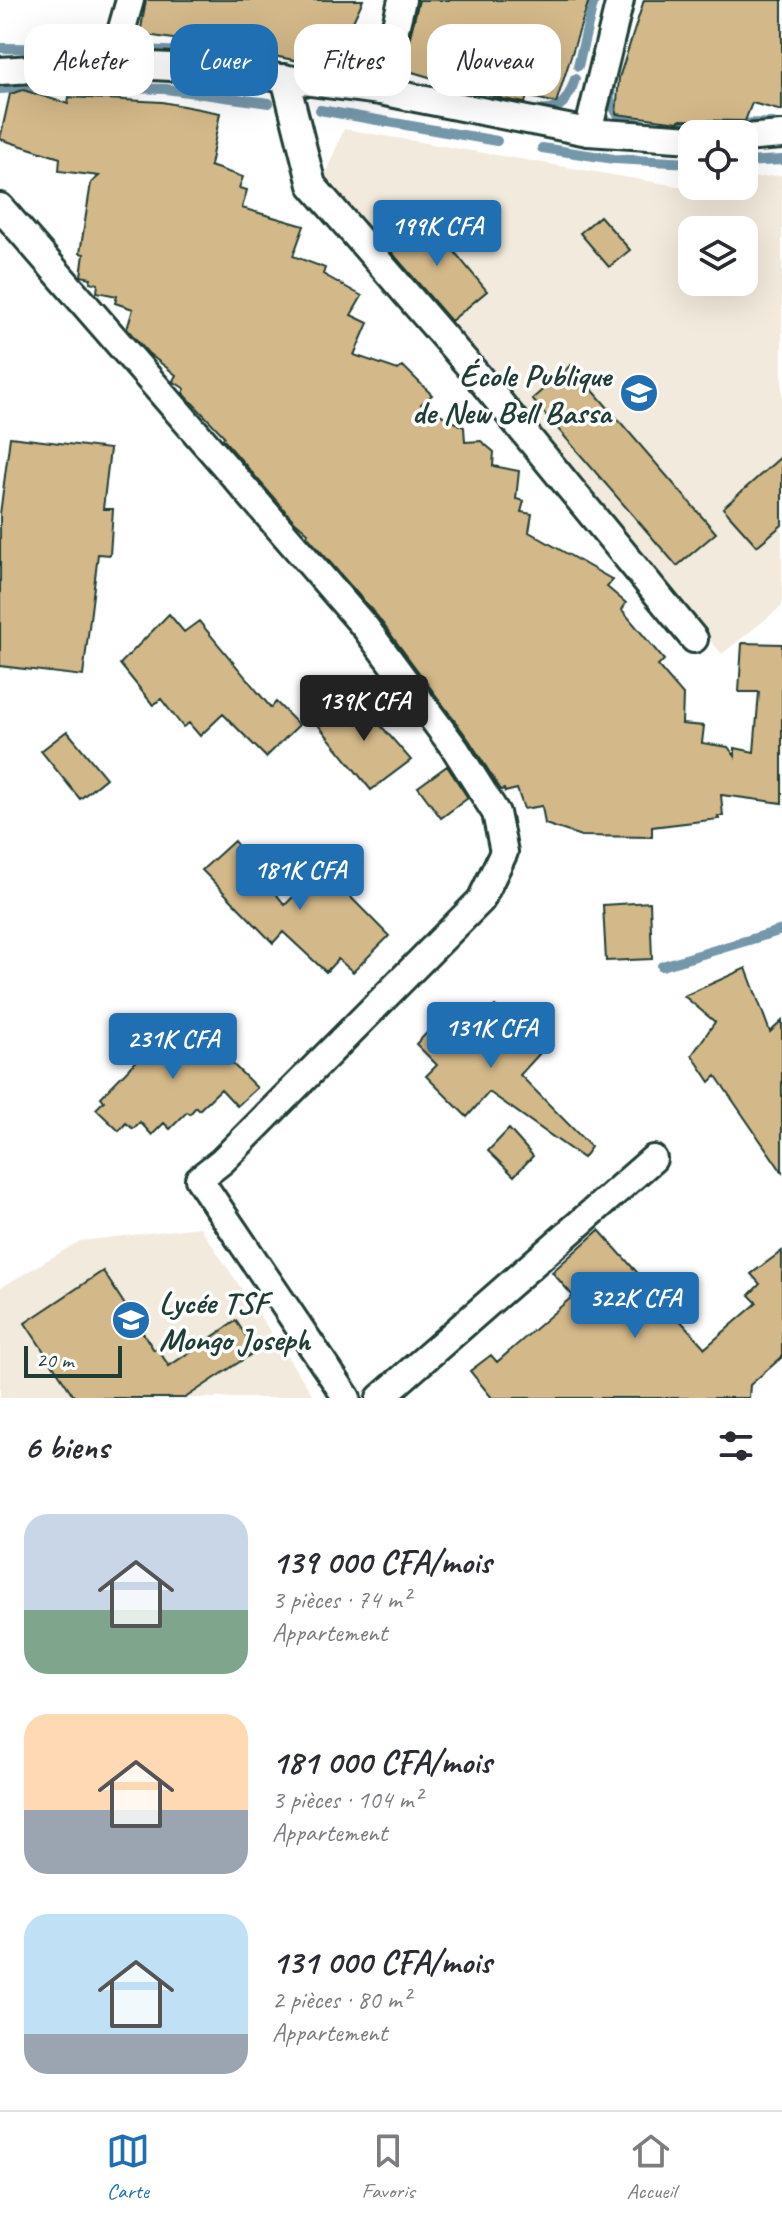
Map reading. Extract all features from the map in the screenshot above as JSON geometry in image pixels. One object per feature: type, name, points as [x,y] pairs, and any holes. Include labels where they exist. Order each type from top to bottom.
[{"type":"street","points":[[123,24],[130,0]]},
{"type":"street","points":[[396,24],[402,0]]},
{"type":"street","points":[[588,132],[620,0]]},
{"type":"street","points":[[154,66],[211,69],[294,79]]},
{"type":"street","points":[[0,71],[24,70]]},
{"type":"street","points":[[285,78],[312,185],[477,375],[694,639]]},
{"type":"street","points":[[405,96],[588,132],[678,138]]},
{"type":"street","points":[[758,137],[782,135]]},
{"type":"street","points":[[0,207],[365,627],[456,750],[496,813],[504,852],[481,900],[222,1161],[199,1179],[347,1398]]},
{"type":"street","points":[[380,1398],[653,1159]]},
{"type":"shaded area","name":"École Publique de New Bell Bassa","points":[[344,129],[678,186],[678,200],[758,200],[758,178],[782,175],[782,606],[722,654],[319,189]]},
{"type":"shaded area","name":"Lycée TSF Mongo Joseph","points":[[200,1227],[315,1398],[0,1398],[0,1288],[80,1241]]},
{"type":"building","points":[[146,0],[363,0],[352,24],[294,24],[294,60],[278,57],[278,24],[170,24],[170,39],[154,36],[154,24],[142,24]]},
{"type":"building","points":[[419,0],[589,0],[561,87],[561,24],[427,24],[427,76],[411,72],[411,32]]},
{"type":"building","points":[[644,0],[782,0],[782,111],[752,103],[745,120],[678,122],[616,114],[619,78]]},
{"type":"building","points":[[23,90],[24,96],[42,96],[68,104],[69,97],[162,102],[220,113],[210,166],[243,177],[239,188],[247,190],[242,208],[304,226],[293,256],[325,268],[323,274],[362,296],[351,315],[368,323],[354,355],[398,370],[403,366],[432,395],[421,404],[464,427],[465,442],[481,441],[494,452],[493,466],[519,471],[516,499],[524,501],[521,512],[532,514],[529,532],[613,580],[607,587],[626,603],[622,610],[664,660],[658,666],[683,695],[682,724],[704,726],[702,743],[728,747],[735,756],[735,748],[754,752],[759,692],[739,692],[742,643],[782,644],[782,803],[721,795],[723,816],[718,816],[719,819],[652,827],[652,837],[581,836],[545,824],[542,806],[524,809],[517,789],[501,790],[469,740],[377,616],[307,536],[308,533],[293,520],[223,439],[224,436],[183,393],[185,389],[173,381],[176,375],[148,353],[127,329],[133,309],[115,303],[117,296],[97,292],[98,284],[90,282],[91,278],[81,276],[84,254],[80,253],[91,183],[99,176],[59,171],[60,158],[0,139],[10,94]]},
{"type":"building","points":[[494,96],[527,96],[525,103]]},
{"type":"building","points":[[527,96],[558,96],[556,103]]},
{"type":"building","points":[[424,215],[487,291],[451,321],[387,247]]},
{"type":"building","points":[[600,216],[630,250],[609,267],[580,233]]},
{"type":"building","points":[[571,365],[716,533],[677,566],[532,399]]},
{"type":"building","points":[[10,437],[110,449],[103,509],[113,509],[110,555],[98,554],[83,676],[0,666],[0,514]]},
{"type":"building","points":[[782,456],[782,525],[757,546],[723,508]]},
{"type":"building","points":[[169,614],[184,632],[199,621],[271,708],[276,702],[299,725],[266,757],[223,714],[200,736],[189,723],[183,727],[161,699],[153,705],[120,664]]},
{"type":"building","points":[[355,696],[411,760],[371,790],[318,725]]},
{"type":"building","points":[[67,731],[106,778],[80,799],[41,751]]},
{"type":"building","points":[[447,766],[468,798],[441,818],[418,787]]},
{"type":"building","points":[[234,841],[285,905],[322,868],[389,936],[353,972],[338,959],[326,972],[283,932],[273,943],[202,870]]},
{"type":"building","points":[[650,902],[652,959],[606,961],[603,905]]},
{"type":"building","points":[[746,968],[770,1032],[782,1021],[782,1172],[716,1076],[710,1082],[692,1055],[715,1022],[684,996]]},
{"type":"building","points":[[453,1006],[475,1027],[495,1006],[541,1052],[520,1075],[591,1147],[583,1158],[489,1092],[467,1117],[426,1076],[437,1065],[416,1044]]},
{"type":"building","points":[[182,1014],[257,1088],[237,1106],[221,1089],[199,1110],[196,1107],[190,1114],[187,1112],[170,1129],[164,1123],[152,1135],[140,1122],[133,1129],[126,1123],[119,1131],[96,1109],[104,1101],[101,1097]]},
{"type":"building","points":[[509,1129],[533,1156],[514,1176],[488,1151]]},
{"type":"building","points":[[599,1230],[705,1348],[757,1303],[749,1295],[760,1284],[751,1274],[782,1251],[782,1357],[750,1385],[749,1398],[492,1398],[470,1371],[491,1355],[497,1362],[573,1296],[552,1272]]},
{"type":"building","points":[[103,1271],[154,1350],[157,1348],[169,1366],[236,1321],[256,1351],[185,1398],[75,1398],[25,1323]]},
{"type":"waterway","points":[[578,66],[594,0]]},
{"type":"waterway","points":[[0,48],[24,48]]},
{"type":"waterway","points":[[154,51],[170,51]]},
{"type":"waterway","points":[[538,110],[553,109],[563,103],[575,79]]},
{"type":"waterway","points":[[611,84],[610,99],[616,112]]},
{"type":"waterway","points":[[0,89],[24,87]]},
{"type":"waterway","points":[[154,89],[269,103]]},
{"type":"waterway","points":[[320,110],[497,141]]},
{"type":"waterway","points":[[618,114],[623,119],[641,124]]},
{"type":"waterway","points":[[669,125],[773,123]]},
{"type":"waterway","points":[[542,148],[614,159],[678,162]]},
{"type":"waterway","points":[[758,161],[782,160]]},
{"type":"waterway","points":[[662,966],[782,930]]},
{"type":"place","name":"École Publique de New Bell Bassa","points":[[639,393]]},
{"type":"place","name":"Lycée TSF Mongo Joseph","points":[[131,1320]]}]
